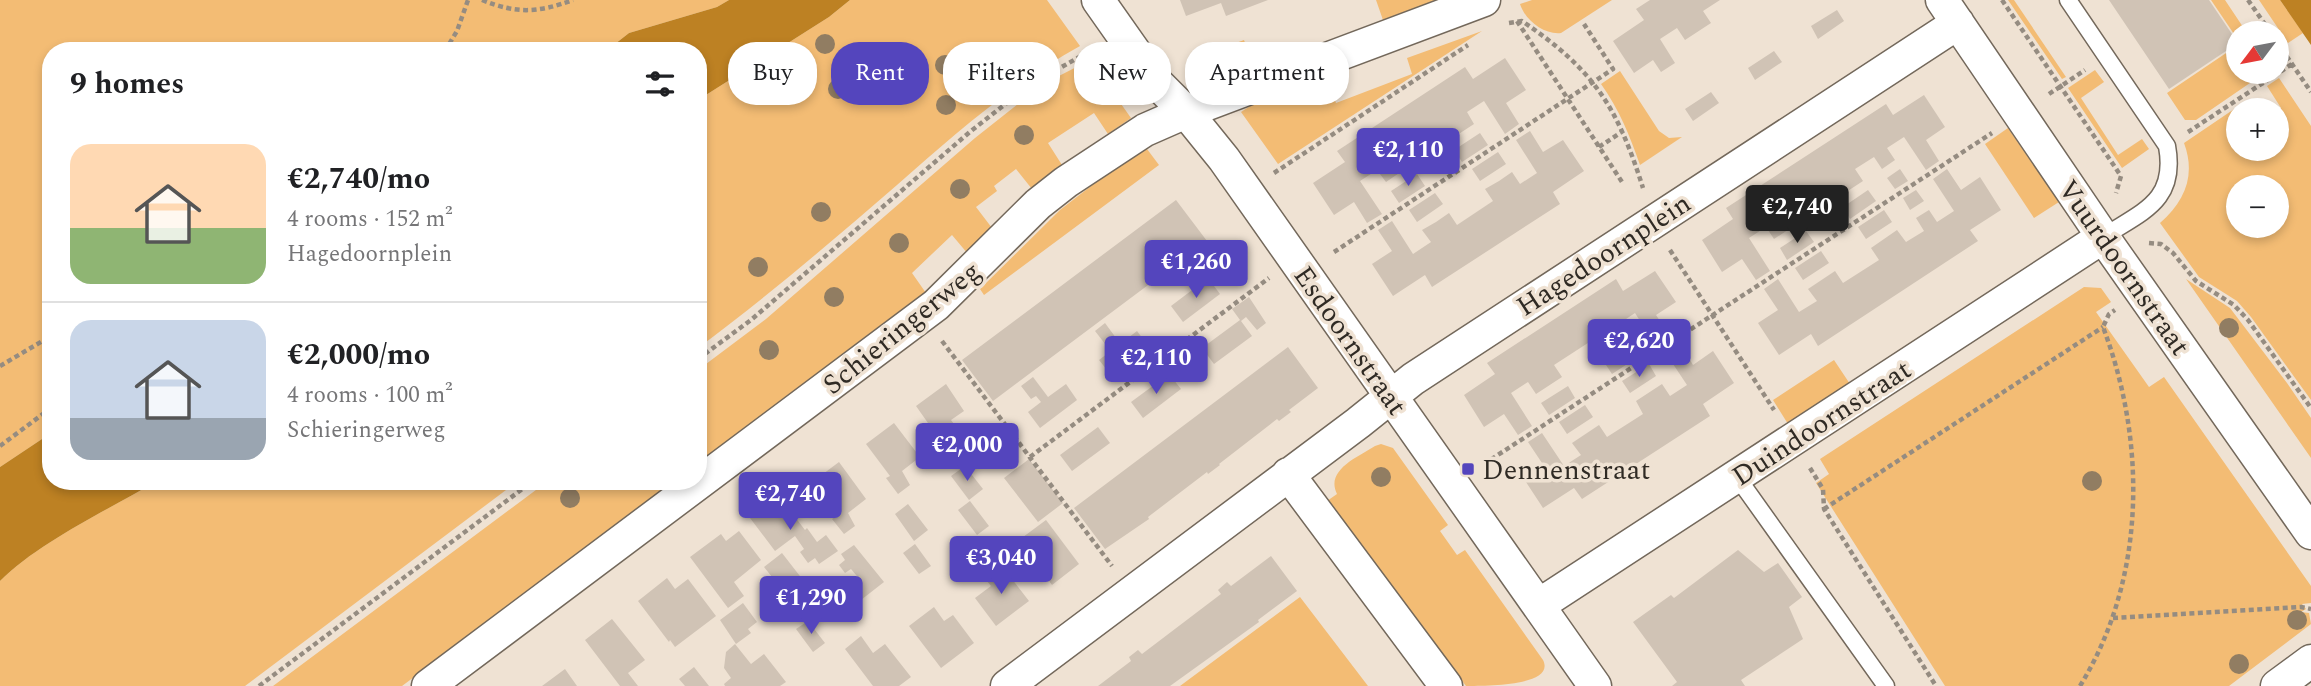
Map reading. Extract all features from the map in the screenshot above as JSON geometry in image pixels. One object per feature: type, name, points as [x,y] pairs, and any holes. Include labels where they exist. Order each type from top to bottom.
[{"type":"street","name":"Esdoornstraat","points":[[1098,0],[1156,80],[1224,159],[1539,605],[1587,683]]},
{"type":"street","name":"Schieringerweg","points":[[707,477],[936,306],[1038,204],[1066,182],[1145,130],[1186,112],[1484,0]]},
{"type":"street","name":"Vuurdoornstraat","points":[[1950,11],[2103,237],[2311,533]]},
{"type":"street","name":"Hagedoornplein","points":[[1391,396],[1950,11]]},
{"type":"street","name":"Duindoornstraat","points":[[1539,605],[2103,237]]},
{"type":"street","points":[[1007,686],[1391,396]]},
{"type":"street","points":[[1288,474],[1446,686]]},
{"type":"street","name":"Schieringerweg","points":[[428,686],[690,490]]},
{"type":"street","points":[[2277,686],[2311,661]]},
{"type":"lane","points":[[2068,0],[2167,146],[2169,171],[2167,184],[2160,198],[2103,237]]},
{"type":"lane","points":[[1737,477],[1886,686]]},
{"type":"path","points":[[450,42],[468,0]]},
{"type":"path","points":[[482,0],[521,12],[573,0]]},
{"type":"path","points":[[2002,0],[2121,176],[2103,237],[2161,244],[2173,253],[2196,281],[2234,304],[2311,408]]},
{"type":"path","points":[[2248,0],[2263,21]]},
{"type":"path","points":[[1517,21],[1622,183]]},
{"type":"path","points":[[1341,262],[1334,251],[1613,69],[1584,24]]},
{"type":"path","points":[[1280,178],[1274,173],[1479,39]]},
{"type":"path","points":[[707,352],[751,320],[971,131],[1027,87],[1074,60]]},
{"type":"path","points":[[2289,60],[2311,92]]},
{"type":"path","points":[[2167,146],[2292,64]]},
{"type":"path","points":[[2042,99],[2092,65]]},
{"type":"path","points":[[1599,147],[1623,131]]},
{"type":"path","points":[[1484,464],[1973,145]]},
{"type":"path","points":[[1030,457],[1267,280]]},
{"type":"path","points":[[1824,509],[1965,419],[1969,412],[2104,327],[2109,314],[2118,308]]},
{"type":"path","points":[[2080,686],[2097,656],[2113,618],[2129,545],[2134,475],[2124,393],[2104,327]]},
{"type":"path","points":[[0,366],[42,341]]},
{"type":"path","points":[[944,343],[1114,567]]},
{"type":"path","points":[[0,446],[42,415]]},
{"type":"path","points":[[1809,466],[1823,489],[1824,509],[1936,686]]},
{"type":"path","points":[[259,686],[521,490]]},
{"type":"path","points":[[2113,618],[2301,607],[2311,609]]},
{"type":"shaded area","points":[[0,0],[729,0],[717,7],[629,33],[618,42],[42,42],[42,439],[0,467]]},
{"type":"shaded area","points":[[729,0],[850,0],[790,42],[728,42],[728,81],[707,94],[707,42],[618,42],[629,33],[717,7]]},
{"type":"shaded area","points":[[850,0],[1047,0],[1077,42],[1074,42],[1074,50],[1060,58],[1060,42],[943,42],[943,105],[993,105],[799,268],[707,341],[707,94],[728,81],[728,105],[817,105],[817,42],[790,42]]},
{"type":"shaded area","points":[[1376,0],[1437,0],[1383,20]]},
{"type":"shaded area","points":[[1532,0],[1612,0],[1561,33],[1555,33],[1542,29],[1526,16],[1520,4]]},
{"type":"shaded area","points":[[2008,0],[2014,0],[2066,77],[2062,79]]},
{"type":"shaded area","points":[[2211,0],[2225,0],[2239,21],[2226,22]]},
{"type":"shaded area","points":[[2259,0],[2280,0],[2303,33],[2289,42],[2289,21],[2273,21]]},
{"type":"shaded area","points":[[2280,0],[2311,0],[2311,45]]},
{"type":"shaded area","points":[[1482,31],[1278,164],[1241,112],[1252,105],[1349,105],[1349,98],[1412,74],[1407,58]]},
{"type":"shaded area","points":[[2226,53],[2226,84],[2248,84],[2196,120],[2185,120],[2167,93]]},
{"type":"shaded area","points":[[1074,68],[1074,105],[1122,105],[1131,118],[1108,134],[1094,113],[1048,143],[1062,165],[1032,189],[1016,169],[994,186],[997,191],[976,207],[992,228],[968,254],[952,235],[912,273],[926,293],[707,457],[707,363],[766,319],[1017,105],[1060,105],[1060,75]]},
{"type":"shaded area","points":[[2095,70],[2104,82],[2081,98],[2118,155],[2142,139],[2149,149],[2122,168],[2068,88]]},
{"type":"shaded area","points":[[1620,71],[1659,131],[1669,138],[1682,137],[1640,165],[1624,123],[1601,84]]},
{"type":"shaded area","points":[[2283,84],[2311,126],[2311,400],[2251,317],[2237,301],[2199,277],[2160,223],[2176,206],[2186,187],[2189,166],[2184,143],[2226,115],[2226,161],[2289,161],[2289,98],[2275,98],[2267,86]]},
{"type":"shaded area","points":[[2008,128],[2059,202],[2034,218],[1985,144]]},
{"type":"shaded area","points":[[1147,149],[1159,165],[984,295],[980,289],[1060,210],[1104,176]]},
{"type":"shaded area","points":[[2186,279],[2230,308],[2287,383],[2311,418],[2311,458]]},
{"type":"shaded area","points":[[2084,287],[2101,288],[2111,302],[2096,312],[2149,387],[2164,377],[2311,586],[2311,603],[2302,604],[2306,609],[2301,612],[2309,613],[2311,624],[2229,686],[1945,686],[1816,483],[1829,474],[1820,459]]},
{"type":"shaded area","points":[[1834,360],[1850,384],[1788,424],[1773,400]]},
{"type":"shaded area","points":[[42,439],[42,490],[141,490],[54,540],[0,581],[0,467]]},
{"type":"shaded area","points":[[1381,444],[1393,448],[1448,525],[1440,531],[1457,555],[1465,550],[1543,660],[1544,669],[1539,675],[1517,683],[1466,686],[1327,501],[1337,494],[1334,485],[1339,471],[1352,460]]},
{"type":"shaded area","points":[[141,490],[506,490],[245,686],[0,686],[0,581],[34,553]]},
{"type":"shaded area","points":[[536,490],[664,490],[402,686],[273,686]]},
{"type":"shaded area","points":[[1300,597],[1368,686],[1180,686]]},
{"type":"building","points":[[1180,0],[1268,0],[1226,16],[1221,3],[1186,16]]},
{"type":"building","points":[[1650,0],[1720,0],[1703,11],[1711,23],[1685,40],[1677,28],[1660,39],[1675,63],[1661,72],[1653,60],[1634,73],[1613,41],[1644,20],[1636,9]]},
{"type":"building","points":[[2109,0],[2209,0],[2226,25],[2226,51],[2169,89]]},
{"type":"building","points":[[1837,10],[1844,21],[1818,39],[1811,26]]},
{"type":"building","points":[[1774,51],[1782,62],[1755,80],[1748,68]]},
{"type":"building","points":[[1505,58],[1526,90],[1506,103],[1519,124],[1505,134],[1484,101],[1467,112],[1474,124],[1448,141],[1440,129],[1404,153],[1411,165],[1386,182],[1377,170],[1360,181],[1382,214],[1367,223],[1354,202],[1334,215],[1313,183],[1345,162],[1337,151],[1465,67],[1473,79]]},
{"type":"building","points":[[1711,92],[1719,103],[1693,121],[1685,109]]},
{"type":"building","points":[[1924,95],[1945,127],[1926,140],[1939,161],[1926,170],[1904,137],[1887,148],[1895,160],[1882,169],[1874,157],[1855,169],[1863,181],[1837,198],[1829,186],[1792,210],[1800,222],[1774,239],[1766,227],[1749,238],[1770,271],[1756,280],[1742,259],[1722,272],[1702,240],[1733,219],[1726,208],[1886,104],[1893,115]]},
{"type":"building","points":[[1530,131],[1543,152],[1563,140],[1584,171],[1553,192],[1560,204],[1432,287],[1425,275],[1393,296],[1372,264],[1392,251],[1378,230],[1392,221],[1413,254],[1431,242],[1422,230],[1449,213],[1457,225],[1493,201],[1485,189],[1512,172],[1520,184],[1537,173],[1516,140]]},
{"type":"building","points":[[1480,133],[1488,145],[1462,162],[1454,150]]},
{"type":"building","points":[[1498,152],[1506,164],[1480,181],[1472,169]]},
{"type":"building","points":[[1900,169],[1908,181],[1895,189],[1887,178]]},
{"type":"building","points":[[1947,169],[1961,190],[1980,177],[2001,210],[1970,230],[1978,241],[1818,346],[1811,334],[1779,355],[1758,323],[1778,310],[1764,289],[1778,279],[1799,312],[1817,301],[1808,289],[1835,271],[1843,283],[1879,260],[1871,248],[1897,230],[1906,242],[1924,231],[1916,218],[1929,210],[1937,222],[1954,211],[1933,179]]},
{"type":"building","points":[[1417,174],[1425,186],[1399,203],[1391,191]]},
{"type":"building","points":[[1868,190],[1876,201],[1850,219],[1843,207]]},
{"type":"building","points":[[1916,190],[1924,201],[1910,210],[1903,198]]},
{"type":"building","points":[[1435,193],[1443,204],[1417,222],[1409,210]]},
{"type":"building","points":[[1176,200],[1207,241],[993,401],[962,360]]},
{"type":"building","points":[[1884,210],[1892,222],[1866,239],[1858,227]]},
{"type":"building","points":[[1806,231],[1814,242],[1787,260],[1780,248]]},
{"type":"building","points":[[1821,251],[1829,263],[1803,280],[1795,268]]},
{"type":"building","points":[[1655,271],[1676,302],[1656,315],[1670,336],[1656,346],[1635,313],[1617,325],[1625,336],[1599,353],[1591,341],[1554,365],[1562,377],[1536,394],[1528,382],[1511,393],[1532,426],[1518,435],[1504,414],[1484,427],[1464,395],[1495,374],[1487,363],[1616,279],[1623,291]]},
{"type":"building","points":[[1208,278],[1220,294],[1183,322],[1171,306]]},
{"type":"building","points":[[1249,297],[1266,323],[1257,330],[1246,317],[1241,321],[1252,336],[1214,364],[1202,348],[1240,320],[1232,309]]},
{"type":"building","points":[[1105,323],[1119,342],[1109,349],[1095,331]]},
{"type":"building","points":[[1137,331],[1149,347],[1111,375],[1099,360]]},
{"type":"building","points":[[1680,343],[1693,365],[1713,351],[1734,383],[1703,404],[1710,416],[1582,499],[1574,488],[1543,508],[1522,476],[1542,463],[1528,442],[1542,433],[1564,466],[1581,455],[1572,443],[1599,425],[1607,437],[1643,414],[1636,401],[1662,384],[1670,396],[1687,385],[1665,352]]},
{"type":"building","points":[[1630,345],[1638,357],[1612,374],[1604,362]]},
{"type":"building","points":[[1288,347],[1318,388],[1289,410],[1291,412],[1279,421],[1277,419],[1220,465],[1148,517],[1149,519],[1105,549],[1074,508]]},
{"type":"building","points":[[1649,364],[1656,376],[1630,393],[1622,381]]},
{"type":"building","points":[[1169,374],[1181,389],[1143,418],[1131,402]]},
{"type":"building","points":[[1033,377],[1048,397],[1066,384],[1077,400],[1040,428],[1028,412],[1041,402],[1036,396],[1031,399],[1021,386]]},
{"type":"building","points":[[946,384],[964,411],[951,420],[960,432],[948,441],[940,430],[935,433],[916,406]]},
{"type":"building","points":[[1568,386],[1575,398],[1549,415],[1541,403]]},
{"type":"building","points":[[1585,405],[1593,417],[1567,434],[1559,422]]},
{"type":"building","points":[[894,423],[920,457],[902,471],[910,485],[898,494],[886,478],[890,476],[866,444]]},
{"type":"building","points":[[1098,427],[1110,443],[1072,471],[1060,455]]},
{"type":"building","points":[[1029,459],[1063,503],[1038,522],[1004,478]]},
{"type":"building","points":[[839,462],[866,499],[848,513],[855,526],[844,534],[832,519],[836,516],[811,483]]},
{"type":"building","points":[[965,466],[983,489],[969,500],[951,476]]},
{"type":"building","points":[[779,496],[817,542],[826,535],[838,551],[819,564],[815,558],[808,563],[800,552],[804,549],[795,536],[775,551],[750,518]]},
{"type":"building","points":[[970,501],[989,526],[977,535],[958,510]]},
{"type":"building","points":[[908,504],[928,530],[914,541],[895,514]]},
{"type":"building","points":[[1046,520],[1079,564],[1052,585],[1019,540]]},
{"type":"building","points":[[739,531],[761,560],[734,582],[744,596],[728,608],[690,557],[721,534],[726,541]]},
{"type":"building","points":[[915,544],[931,566],[919,574],[903,553]]},
{"type":"building","points":[[854,545],[884,582],[852,607],[843,595],[861,581],[851,569],[845,573],[839,565],[845,560],[841,554]]},
{"type":"building","points":[[1738,550],[1764,572],[1778,563],[1802,597],[1789,607],[1803,639],[1741,680],[1745,686],[1672,686],[1677,682],[1633,622],[1671,595],[1674,598]]},
{"type":"building","points":[[782,553],[803,580],[803,586],[820,609],[806,619],[764,567]]},
{"type":"building","points":[[1271,556],[1297,591],[1258,620],[1259,622],[1170,686],[1098,686],[1131,661],[1129,657],[1138,650],[1142,654],[1221,594],[1218,590],[1227,582],[1231,586]]},
{"type":"building","points":[[997,564],[1029,601],[996,626],[975,598],[991,586],[982,575]]},
{"type":"building","points":[[667,578],[675,589],[688,579],[716,616],[675,647],[638,601]]},
{"type":"building","points":[[743,603],[757,622],[748,629],[751,633],[736,644],[720,620]]},
{"type":"building","points":[[934,607],[944,621],[953,615],[974,643],[941,668],[909,626]]},
{"type":"building","points":[[612,619],[645,660],[628,673],[638,686],[620,686],[585,640]]},
{"type":"building","points":[[808,621],[825,643],[813,652],[796,629]]},
{"type":"building","points":[[861,636],[873,653],[885,644],[911,677],[899,686],[873,686],[845,649]]},
{"type":"building","points":[[735,644],[751,664],[764,654],[786,682],[780,686],[725,686],[731,678],[724,668],[726,652]]},
{"type":"building","points":[[694,667],[709,686],[685,686],[679,679]]},
{"type":"building","points":[[565,669],[577,686],[542,686]]},
{"type":"place","name":"Dennenstraat","points":[[1468,469]]}]
